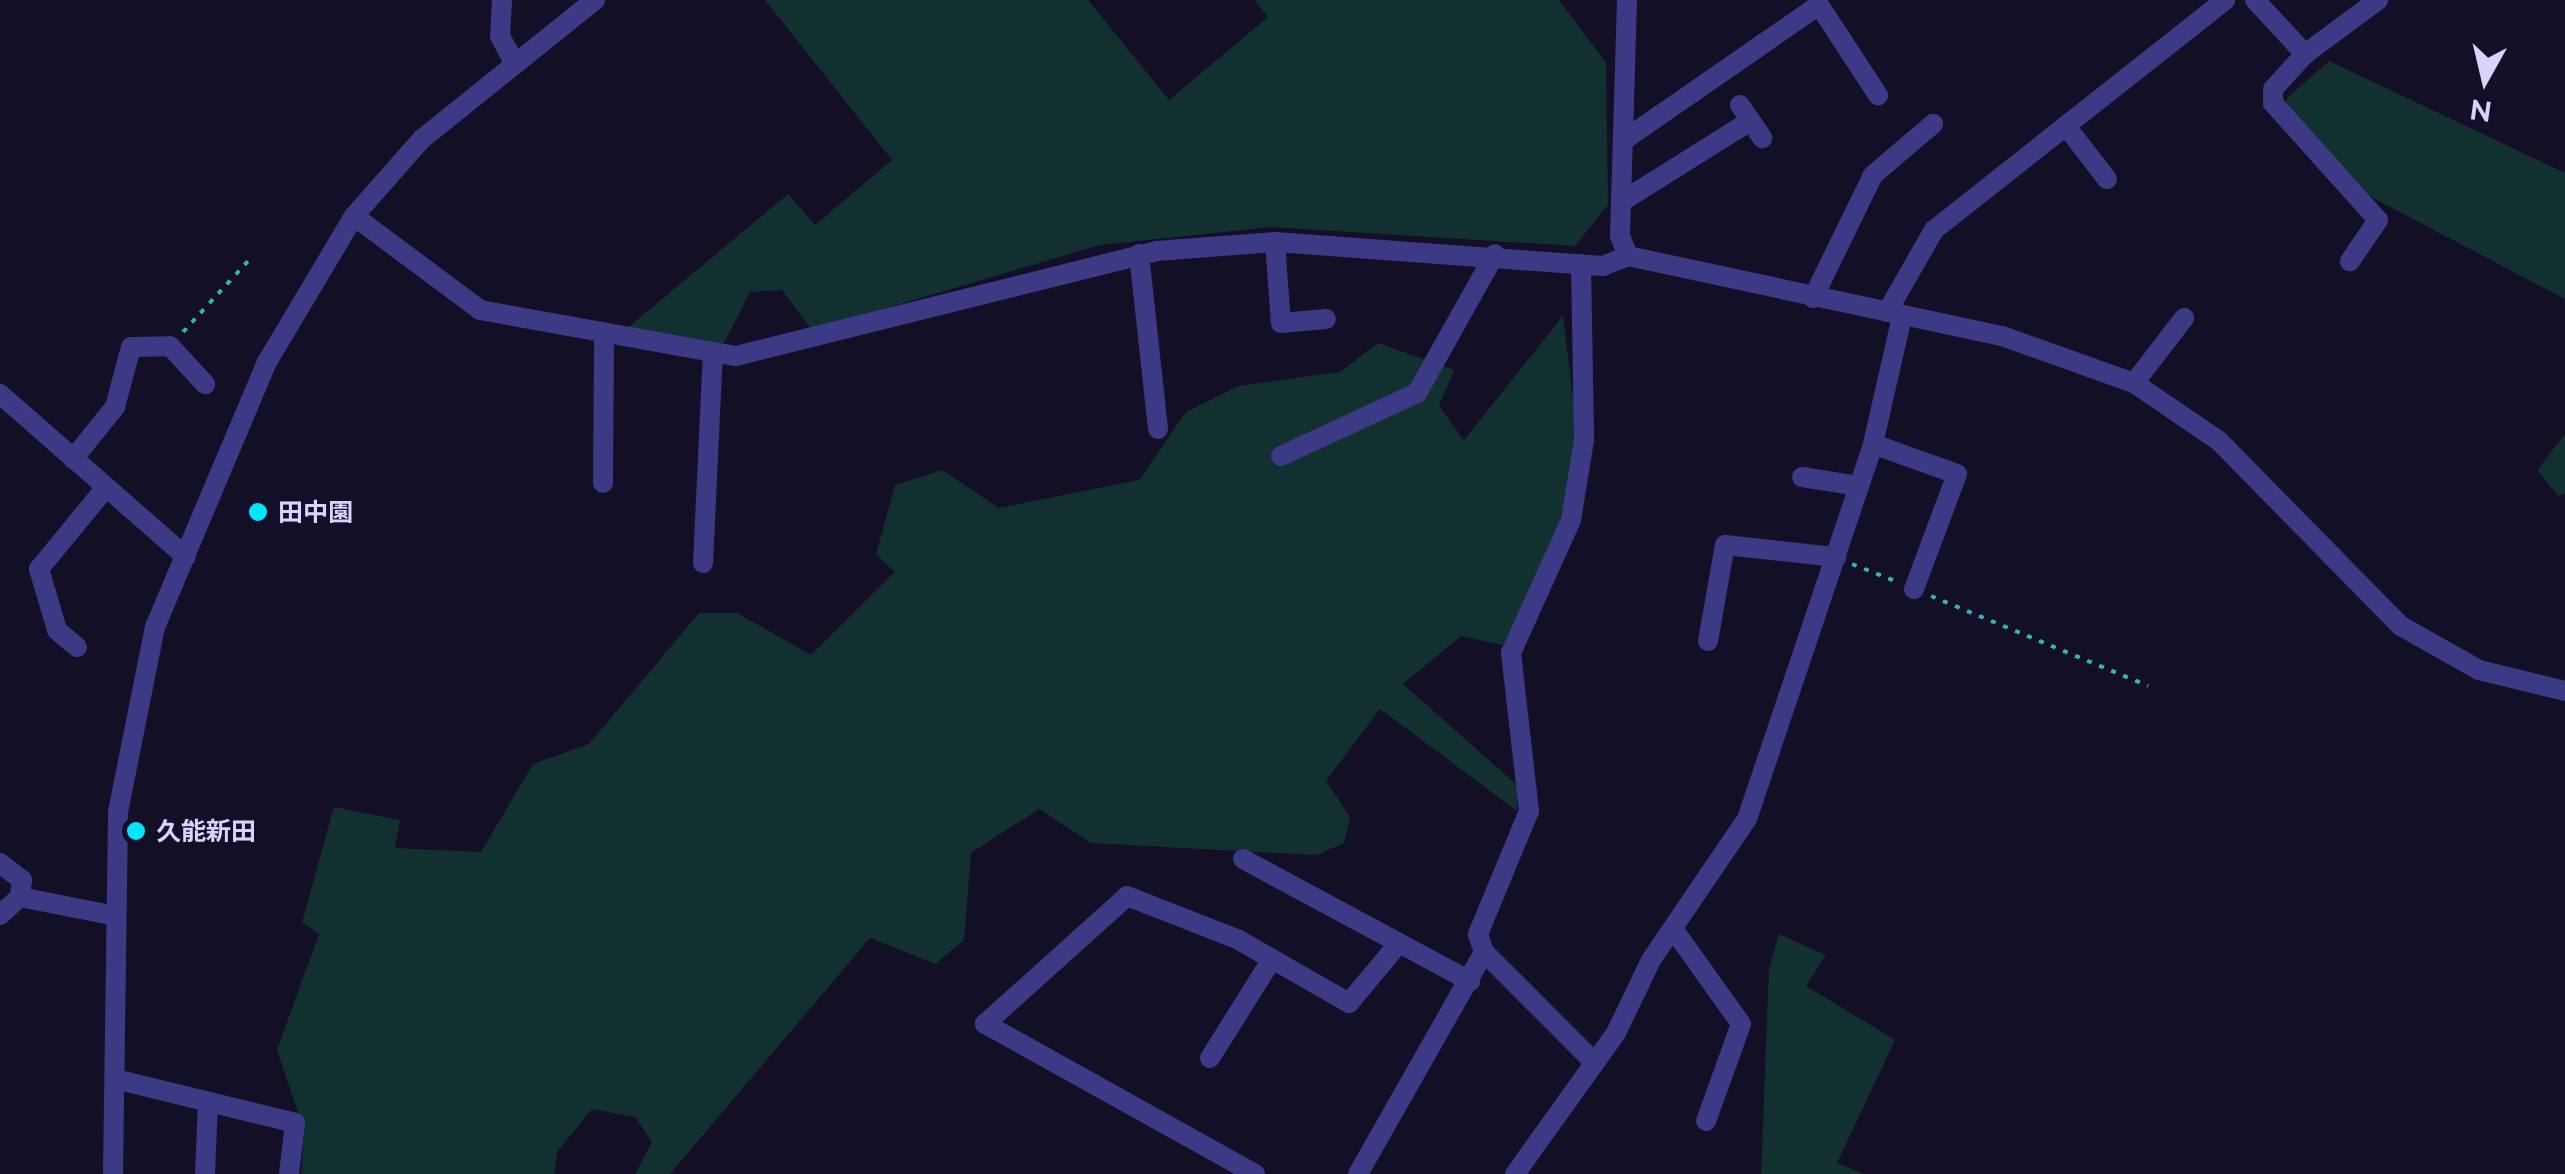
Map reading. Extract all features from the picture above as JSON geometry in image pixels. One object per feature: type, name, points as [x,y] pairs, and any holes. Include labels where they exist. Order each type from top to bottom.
[{"type":"street","points":[[502,0],[500,36],[514,62]]},
{"type":"street","points":[[112,1174],[116,916],[128,731],[142,663],[268,362],[354,216],[422,139],[595,0]]},
{"type":"street","points":[[1627,0],[1621,202],[1628,256]]},
{"type":"street","points":[[1516,1173],[1594,1062],[1746,820],[1873,444],[1894,314],[1934,230],[2225,0]]},
{"type":"street","points":[[2255,0],[2305,54]]},
{"type":"street","points":[[2350,261],[2378,220],[2273,103],[2273,89],[2305,54],[2378,0]]},
{"type":"street","points":[[1624,140],[1819,5],[1878,95]]},
{"type":"street","points":[[1621,202],[1751,121]]},
{"type":"street","points":[[1813,298],[1872,175],[1933,124]]},
{"type":"street","points":[[2066,126],[2107,179]]},
{"type":"street","points":[[354,216],[480,310],[604,338],[754,355],[1139,254],[1275,242],[1496,254],[1581,264],[1628,256],[2047,348],[2134,382],[2218,441],[2401,626],[2480,670],[2565,691]]},
{"type":"street","points":[[1275,242],[1281,323],[1326,319]]},
{"type":"street","points":[[1139,254],[1158,429]]},
{"type":"street","points":[[1281,456],[1417,393],[1496,254]]},
{"type":"street","points":[[1358,1174],[1484,952],[1481,912],[1529,811],[1511,653],[1570,520],[1584,440],[1581,264]]},
{"type":"street","points":[[2134,382],[2184,318]]},
{"type":"street","points":[[603,483],[604,338]]},
{"type":"street","points":[[73,459],[115,407],[131,347],[170,346],[205,384]]},
{"type":"street","points":[[704,562],[713,353]]},
{"type":"street","points":[[0,394],[104,490],[186,557]]},
{"type":"street","points":[[1873,444],[1957,474],[1914,590]]},
{"type":"street","points":[[1802,477],[1860,486]]},
{"type":"street","points":[[78,647],[57,630],[39,568],[104,490]]},
{"type":"street","points":[[1708,641],[1725,545],[1836,557]]},
{"type":"street","points":[[1243,859],[1470,981]]},
{"type":"street","points":[[0,863],[22,880],[20,897],[0,915]]},
{"type":"street","points":[[1255,1174],[985,1024],[1127,896],[1272,959],[1349,1003],[1399,942]]},
{"type":"street","points":[[20,897],[116,916]]},
{"type":"street","points":[[1674,930],[1741,1024],[1706,1121]]},
{"type":"street","points":[[1484,952],[1594,1062]]},
{"type":"street","points":[[1210,1058],[1272,959]]},
{"type":"street","points":[[115,1079],[294,1123],[289,1174]]},
{"type":"street","points":[[206,1174],[208,1102]]},
{"type":"path","points":[[170,346],[248,260]]},
{"type":"path","points":[[1836,557],[2148,686]]},
{"type":"green space","points":[[765,0],[1088,0],[1169,100],[1268,17],[1254,0],[1559,0],[1606,63],[1608,205],[1575,246],[1271,227],[1100,245],[812,330],[782,290],[750,292],[723,345],[625,330],[788,194],[815,225],[892,160]]},
{"type":"green space","points":[[2329,61],[2565,173],[2565,299],[2373,198],[2285,111],[2287,98]]},
{"type":"green space","points":[[1563,316],[1578,439],[1568,518],[1511,647],[1461,636],[1403,684],[1517,785],[1517,811],[1380,709],[1326,781],[1350,817],[1344,843],[1316,855],[1091,843],[1039,809],[971,853],[964,940],[935,964],[870,938],[670,1174],[635,1174],[652,1142],[635,1117],[592,1109],[557,1152],[555,1174],[301,1174],[304,1130],[277,1050],[319,934],[302,922],[334,807],[400,820],[395,848],[481,852],[533,764],[589,744],[699,613],[737,613],[811,655],[895,572],[876,554],[895,485],[942,470],[999,508],[1139,480],[1186,412],[1238,386],[1340,372],[1378,343],[1454,370],[1439,406],[1464,440]]},
{"type":"green space","points":[[2565,434],[2565,493],[2558,496],[2537,470]]},
{"type":"green space","points":[[1779,934],[1826,955],[1806,986],[1895,1040],[1837,1163],[1864,1174],[1761,1174],[1769,968]]},
{"type":"place","name":"田中園","points":[[258,512]]},
{"type":"place","name":"久能新田","points":[[136,831]]}]
